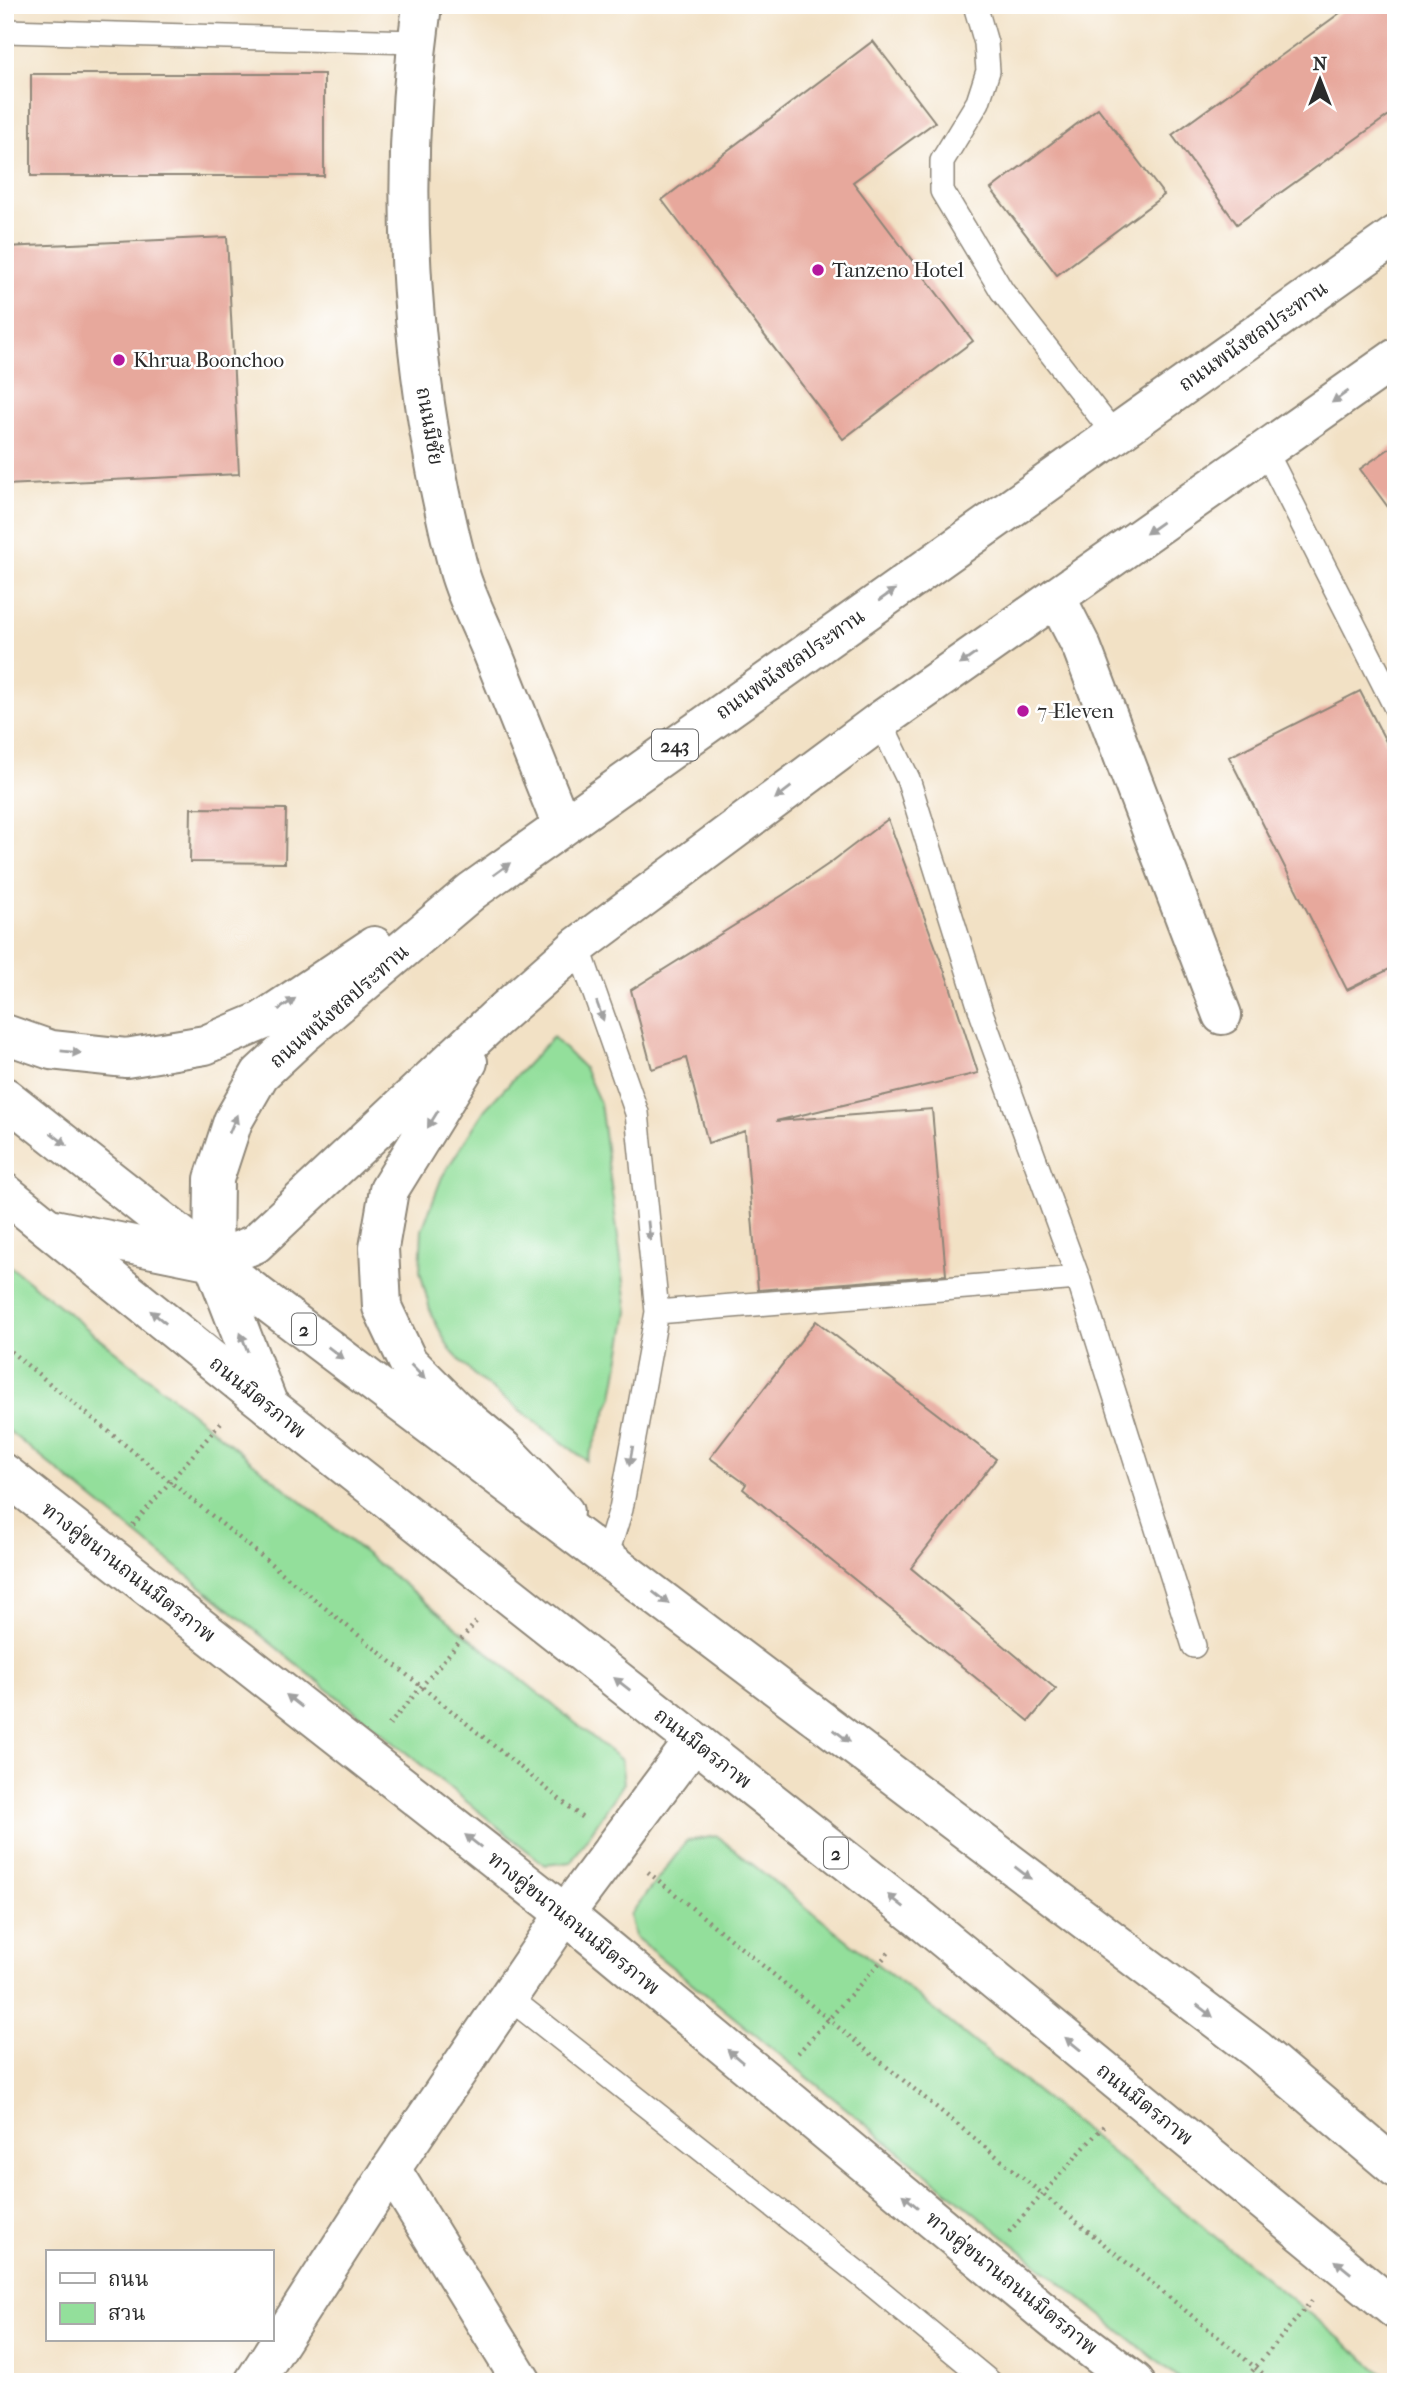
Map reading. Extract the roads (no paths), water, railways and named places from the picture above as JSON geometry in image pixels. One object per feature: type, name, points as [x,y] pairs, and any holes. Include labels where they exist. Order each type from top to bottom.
[{"type":"main road","name":"ถนนมีชัย","points":[[420,24],[410,200],[412,305],[425,413],[460,574],[562,826]]},
{"type":"main road","name":"ถนนพนังชลประทาน","points":[[259,1398],[213,1261],[214,1179],[233,1121],[260,1074],[472,891],[1396,235]]},
{"type":"main road","points":[[49,1228],[213,1261],[255,1244],[495,1019],[578,946],[880,721],[1396,358]]},
{"type":"main road","points":[[1056,597],[1082,648],[1222,1015]]},
{"type":"main road","points":[[5,1034],[51,1050],[126,1058],[205,1045],[262,1021],[402,927],[472,891]]},
{"type":"main road","points":[[495,1019],[389,1190],[379,1248],[382,1307],[408,1362],[457,1410],[503,1449],[606,1557]]},
{"type":"main road","name":"2","points":[[5,1097],[213,1261],[1257,2050],[1396,2168]]},
{"type":"main road","name":"ถนนมิตรภาพ","points":[[5,1192],[259,1398],[919,1918],[1396,2310]]},
{"type":"main road","name":"ทางคู่ขนานถนนมิตรภาพ","points":[[5,1474],[565,1914],[983,2262],[1135,2382]]},
{"type":"main road","points":[[254,2382],[391,2169],[507,1996],[695,1741]]},
{"type":"main road","points":[[391,2169],[522,2382]]},
{"type":"lane","points":[[975,5],[986,43],[988,71],[978,102],[942,161],[942,191],[1002,291],[1114,433]]},
{"type":"lane","points":[[5,31],[420,24]]},
{"type":"lane","points":[[1265,450],[1396,708]]},
{"type":"lane","points":[[880,721],[908,779],[982,1015],[1078,1278],[1194,1646]]},
{"type":"lane","points":[[578,946],[637,1113],[657,1312],[621,1509],[606,1557]]},
{"type":"lane","points":[[657,1312],[1078,1278]]},
{"type":"lane","points":[[507,1996],[863,2277],[990,2382]]},
{"type":"place","name":"Tanzeno Hotel","points":[[818,270]]},
{"type":"place","name":"Khrua Boonchoo","points":[[119,360]]},
{"type":"place","name":"7-Eleven","points":[[1023,711]]}]
